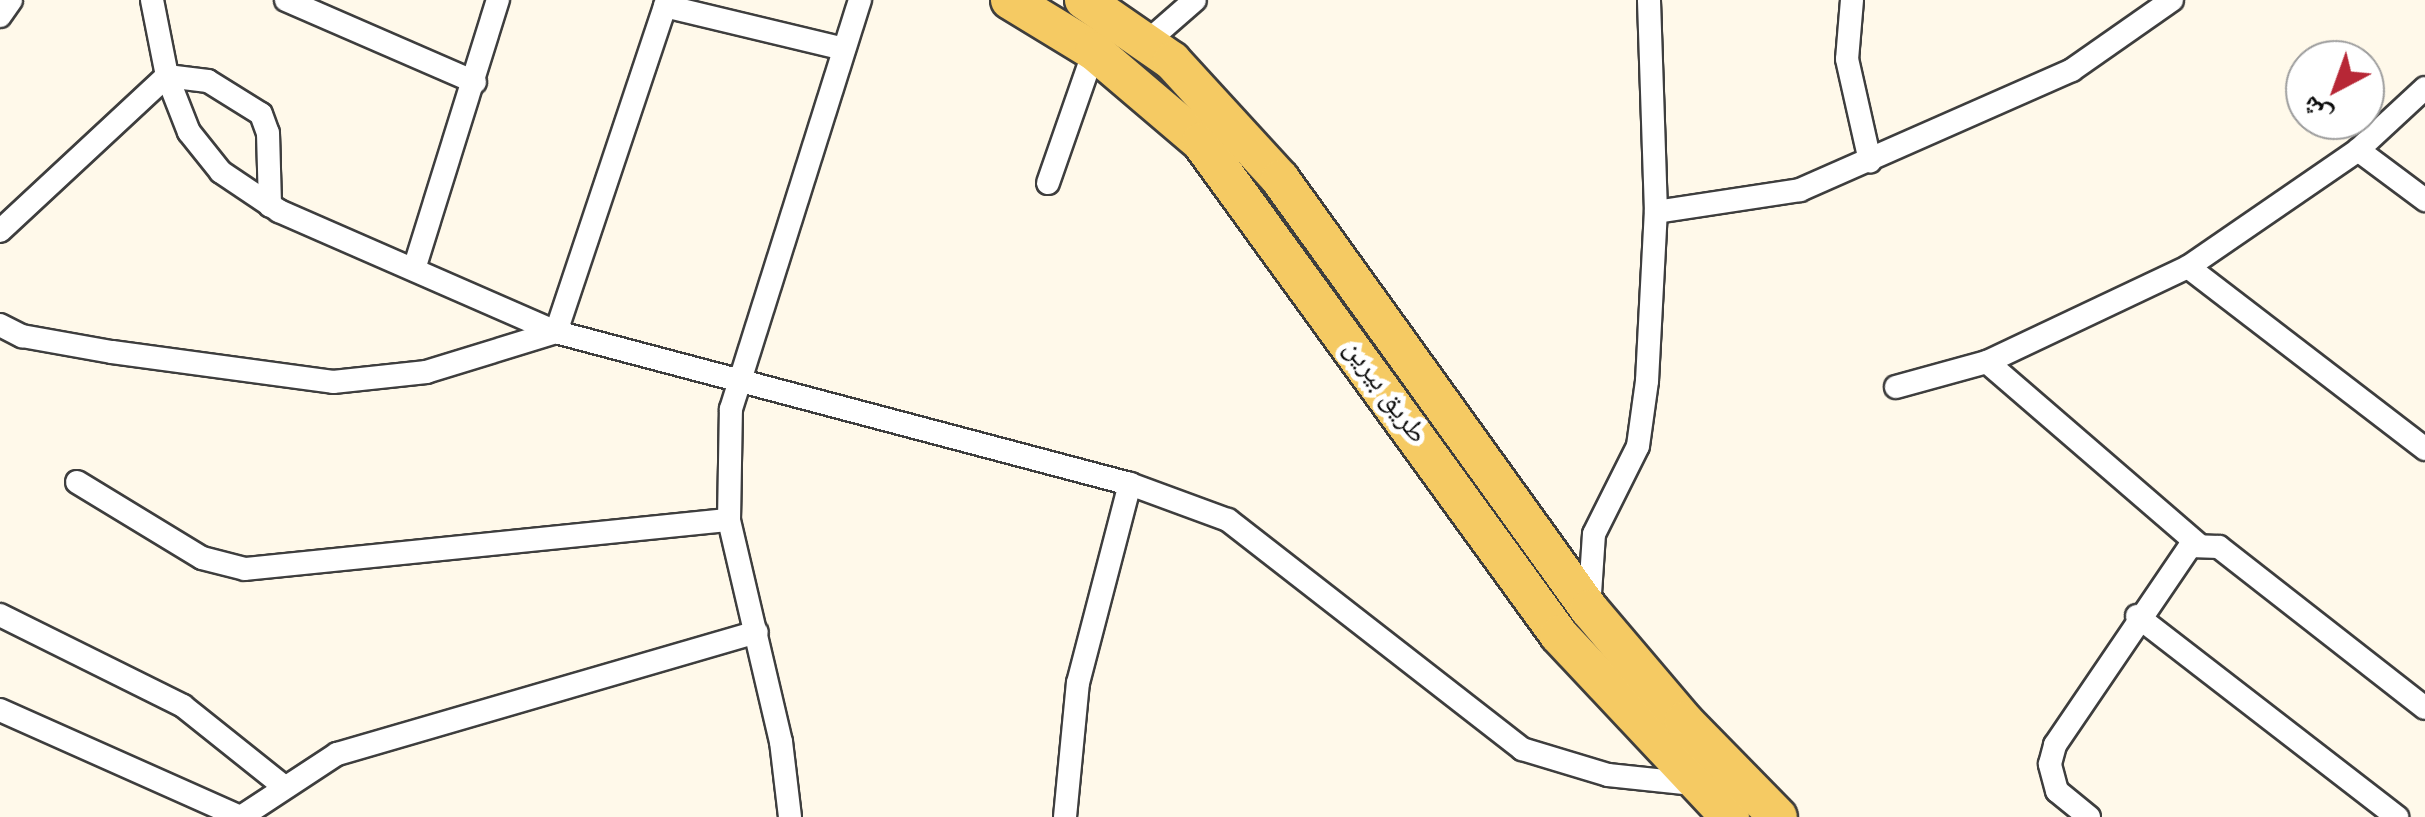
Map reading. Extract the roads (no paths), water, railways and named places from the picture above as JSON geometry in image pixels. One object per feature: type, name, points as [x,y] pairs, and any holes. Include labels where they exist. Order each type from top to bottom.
[{"type":"main road","name":"طريق بيرين","points":[[1010,0],[1094,51],[1154,96],[1235,182],[1559,635],[1694,784],[1730,817]]},
{"type":"main road","name":"طريق بيرين","points":[[1084,0],[1160,51],[1280,178],[1588,609],[1684,721],[1778,817]]},
{"type":"street","points":[[0,16],[11,0]]},
{"type":"street","points":[[152,0],[168,76],[202,150],[242,190],[270,206],[415,266],[556,332],[737,376],[1130,484],[1247,529],[1522,749],[1592,772],[1694,784]]},
{"type":"street","points":[[286,0],[475,82]]},
{"type":"street","points":[[415,266],[498,0]]},
{"type":"street","points":[[790,817],[756,632],[729,520],[737,376],[860,0]]},
{"type":"street","points":[[1588,609],[1594,534],[1638,446],[1656,212],[1649,0]]},
{"type":"street","points":[[1852,0],[1846,60],[1870,161]]},
{"type":"street","points":[[1656,212],[1800,190],[2072,70],[2172,0]]},
{"type":"street","points":[[556,332],[666,3],[844,49]]},
{"type":"street","points":[[1160,51],[1187,8]]},
{"type":"street","points":[[1048,183],[1094,51]]},
{"type":"street","points":[[0,231],[168,76],[208,81],[261,114],[268,132],[270,206]]},
{"type":"street","points":[[1896,387],[1986,362],[2188,267],[2358,150],[2425,88]]},
{"type":"street","points":[[2358,150],[2425,200]]},
{"type":"street","points":[[2188,267],[2425,448]]},
{"type":"street","points":[[0,324],[22,336],[112,352],[333,382],[426,372],[556,332]]},
{"type":"street","points":[[1986,362],[2198,544]]},
{"type":"street","points":[[77,482],[202,558],[245,569],[729,520]]},
{"type":"street","points":[[1065,817],[1078,683],[1130,484]]},
{"type":"street","points":[[2089,817],[2057,790],[2050,764],[2055,745],[2181,550],[2198,544],[2219,547],[2425,708]]},
{"type":"street","points":[[0,616],[171,699],[282,785]]},
{"type":"street","points":[[2138,616],[2397,817]]},
{"type":"street","points":[[0,710],[241,817],[282,785],[336,754],[756,632]]}]
